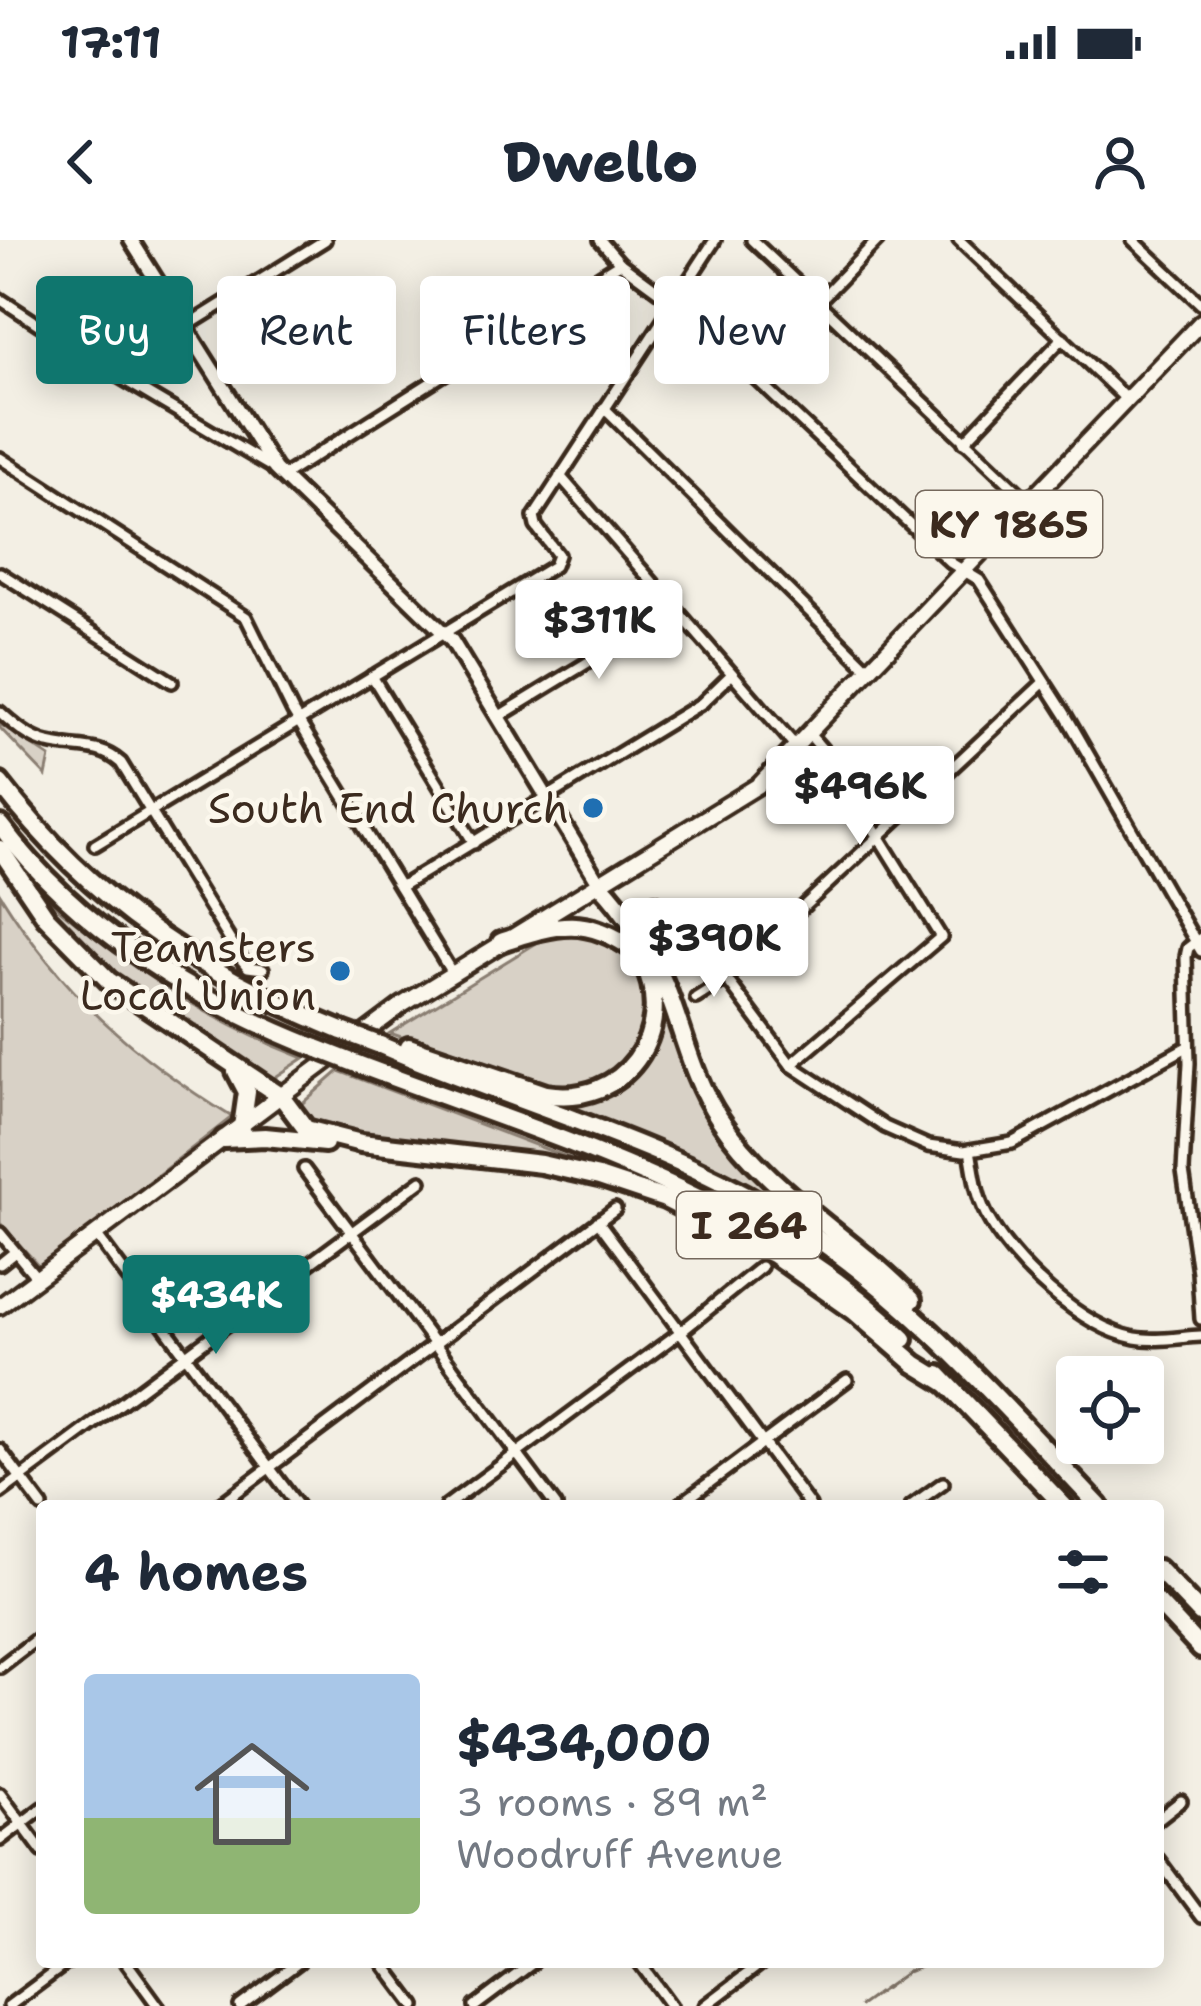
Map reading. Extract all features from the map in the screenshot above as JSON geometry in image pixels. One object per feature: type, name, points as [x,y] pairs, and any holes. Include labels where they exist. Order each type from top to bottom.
[{"type":"highway","name":"I 264","points":[[0,783],[81,875],[168,944],[257,995],[663,1156],[741,1193],[834,1250],[950,1349],[1093,1500]]},
{"type":"highway","name":"I 264","points":[[0,825],[71,902],[140,956],[240,1016],[619,1163],[724,1211],[834,1280],[897,1332],[1058,1500]]},
{"type":"highway","points":[[0,849],[46,917],[89,964],[144,1009],[281,1097],[315,1134],[541,1164],[665,1199],[773,1254],[946,1383]]},
{"type":"highway","points":[[380,1046],[392,1041],[545,1094],[567,1097],[597,1091],[632,1067],[650,1039],[653,991],[599,883]]},
{"type":"highway","points":[[599,883],[615,899],[660,973],[697,1079],[725,1128],[763,1170],[885,1272],[950,1349]]},
{"type":"highway","points":[[501,942],[549,927],[582,925],[611,933],[635,950]]},
{"type":"highway","points":[[231,1066],[248,1092],[242,1127]]},
{"type":"highway","points":[[224,1139],[362,1143]]},
{"type":"highway","points":[[1164,1575],[1201,1614]]},
{"type":"highway","points":[[1164,1610],[1201,1649]]},
{"type":"main road","name":"KY 1865","points":[[0,1306],[402,1005],[750,792],[1201,322]]},
{"type":"street","points":[[131,240],[153,276]]},
{"type":"street","points":[[193,322],[325,240]]},
{"type":"street","points":[[600,240],[620,263],[654,288]]},
{"type":"street","points":[[691,276],[715,240]]},
{"type":"street","points":[[752,240],[790,276]]},
{"type":"street","points":[[829,291],[878,240]]},
{"type":"street","points":[[959,240],[1126,399]]},
{"type":"street","points":[[1133,240],[1201,304]]},
{"type":"street","points":[[279,473],[620,263]]},
{"type":"street","points":[[0,299],[36,323]]},
{"type":"street","points":[[829,313],[1029,502]]},
{"type":"street","points":[[94,845],[557,563],[558,555],[534,522],[654,332]]},
{"type":"street","points":[[964,442],[1063,338]]},
{"type":"street","points":[[193,339],[279,473]]},
{"type":"street","points":[[131,384],[279,473],[444,632],[599,883]]},
{"type":"street","points":[[761,384],[952,563],[977,577],[1199,944],[1188,948],[1186,957],[1183,1171],[1196,1222],[1201,1318]]},
{"type":"street","points":[[604,408],[868,669]]},
{"type":"street","points":[[0,458],[246,616],[298,721],[452,973]]},
{"type":"street","points":[[560,476],[797,748]]},
{"type":"street","points":[[0,573],[172,682]]},
{"type":"street","points":[[498,717],[631,636],[671,604]]},
{"type":"street","points":[[400,887],[702,703],[732,674]]},
{"type":"street","points":[[373,676],[475,843]]},
{"type":"street","points":[[696,998],[726,979],[1044,682]]},
{"type":"street","points":[[0,712],[30,736],[47,743],[107,751],[121,763],[242,959],[248,967],[263,969]]},
{"type":"street","points":[[791,1065],[941,938],[830,757],[809,734]]},
{"type":"street","points":[[656,901],[675,910],[791,1065],[899,1135],[928,1146],[993,1148],[1027,1136],[1187,1047]]},
{"type":"street","points":[[970,1150],[978,1196],[991,1222],[1067,1306],[1132,1338],[1201,1336]]},
{"type":"street","points":[[304,1169],[551,1500]]},
{"type":"street","points":[[0,1493],[421,1181]]},
{"type":"street","points":[[226,1500],[615,1209]]},
{"type":"street","points":[[598,1221],[807,1500]]},
{"type":"street","points":[[0,1233],[37,1278]]},
{"type":"street","points":[[96,1235],[294,1500]]},
{"type":"street","points":[[0,1264],[15,1252]]},
{"type":"street","points":[[454,1500],[761,1267]]},
{"type":"street","points":[[686,1500],[847,1380]]},
{"type":"street","points":[[0,1450],[38,1500]]},
{"type":"street","points":[[919,1500],[943,1483]]},
{"type":"street","points":[[0,1667],[36,1640]]},
{"type":"street","points":[[0,1794],[36,1843]]},
{"type":"street","points":[[1164,1814],[1181,1801]]},
{"type":"street","points":[[0,1840],[36,1812]]},
{"type":"street","points":[[1164,1867],[1201,1917]]},
{"type":"street","points":[[9,2006],[60,1968]]},
{"type":"street","points":[[130,1968],[158,2006]]},
{"type":"street","points":[[240,2006],[291,1968]]},
{"type":"street","points":[[386,1968],[415,2006]]},
{"type":"street","points":[[475,2006],[526,1968]]},
{"type":"street","points":[[643,1968],[671,2006]]},
{"type":"street","points":[[706,2006],[755,1968]]},
{"type":"shaded area","points":[[0,724],[50,757],[46,776],[0,728]]},
{"type":"shaded area","points":[[0,894],[48,962],[102,1020],[163,1071],[232,1117],[40,1267],[0,1223]]},
{"type":"shaded area","points":[[50,901],[171,990],[235,1027],[304,1058],[268,1082],[121,983],[46,907]]},
{"type":"shaded area","points":[[589,932],[631,957],[647,999],[646,1019],[631,1055],[603,1081],[585,1088],[543,1086],[390,1033],[543,939]]},
{"type":"shaded area","points":[[664,1015],[687,1069],[797,1210],[685,1153],[561,1104],[619,1088],[639,1067]]},
{"type":"shaded area","points":[[339,1071],[601,1170],[311,1125],[298,1107]]},
{"type":"waterway","points":[[860,2006],[917,1968]]},
{"type":"place","name":"South End Church","points":[[593,808]]},
{"type":"place","name":"Teamsters Local Union","points":[[340,971]]}]
